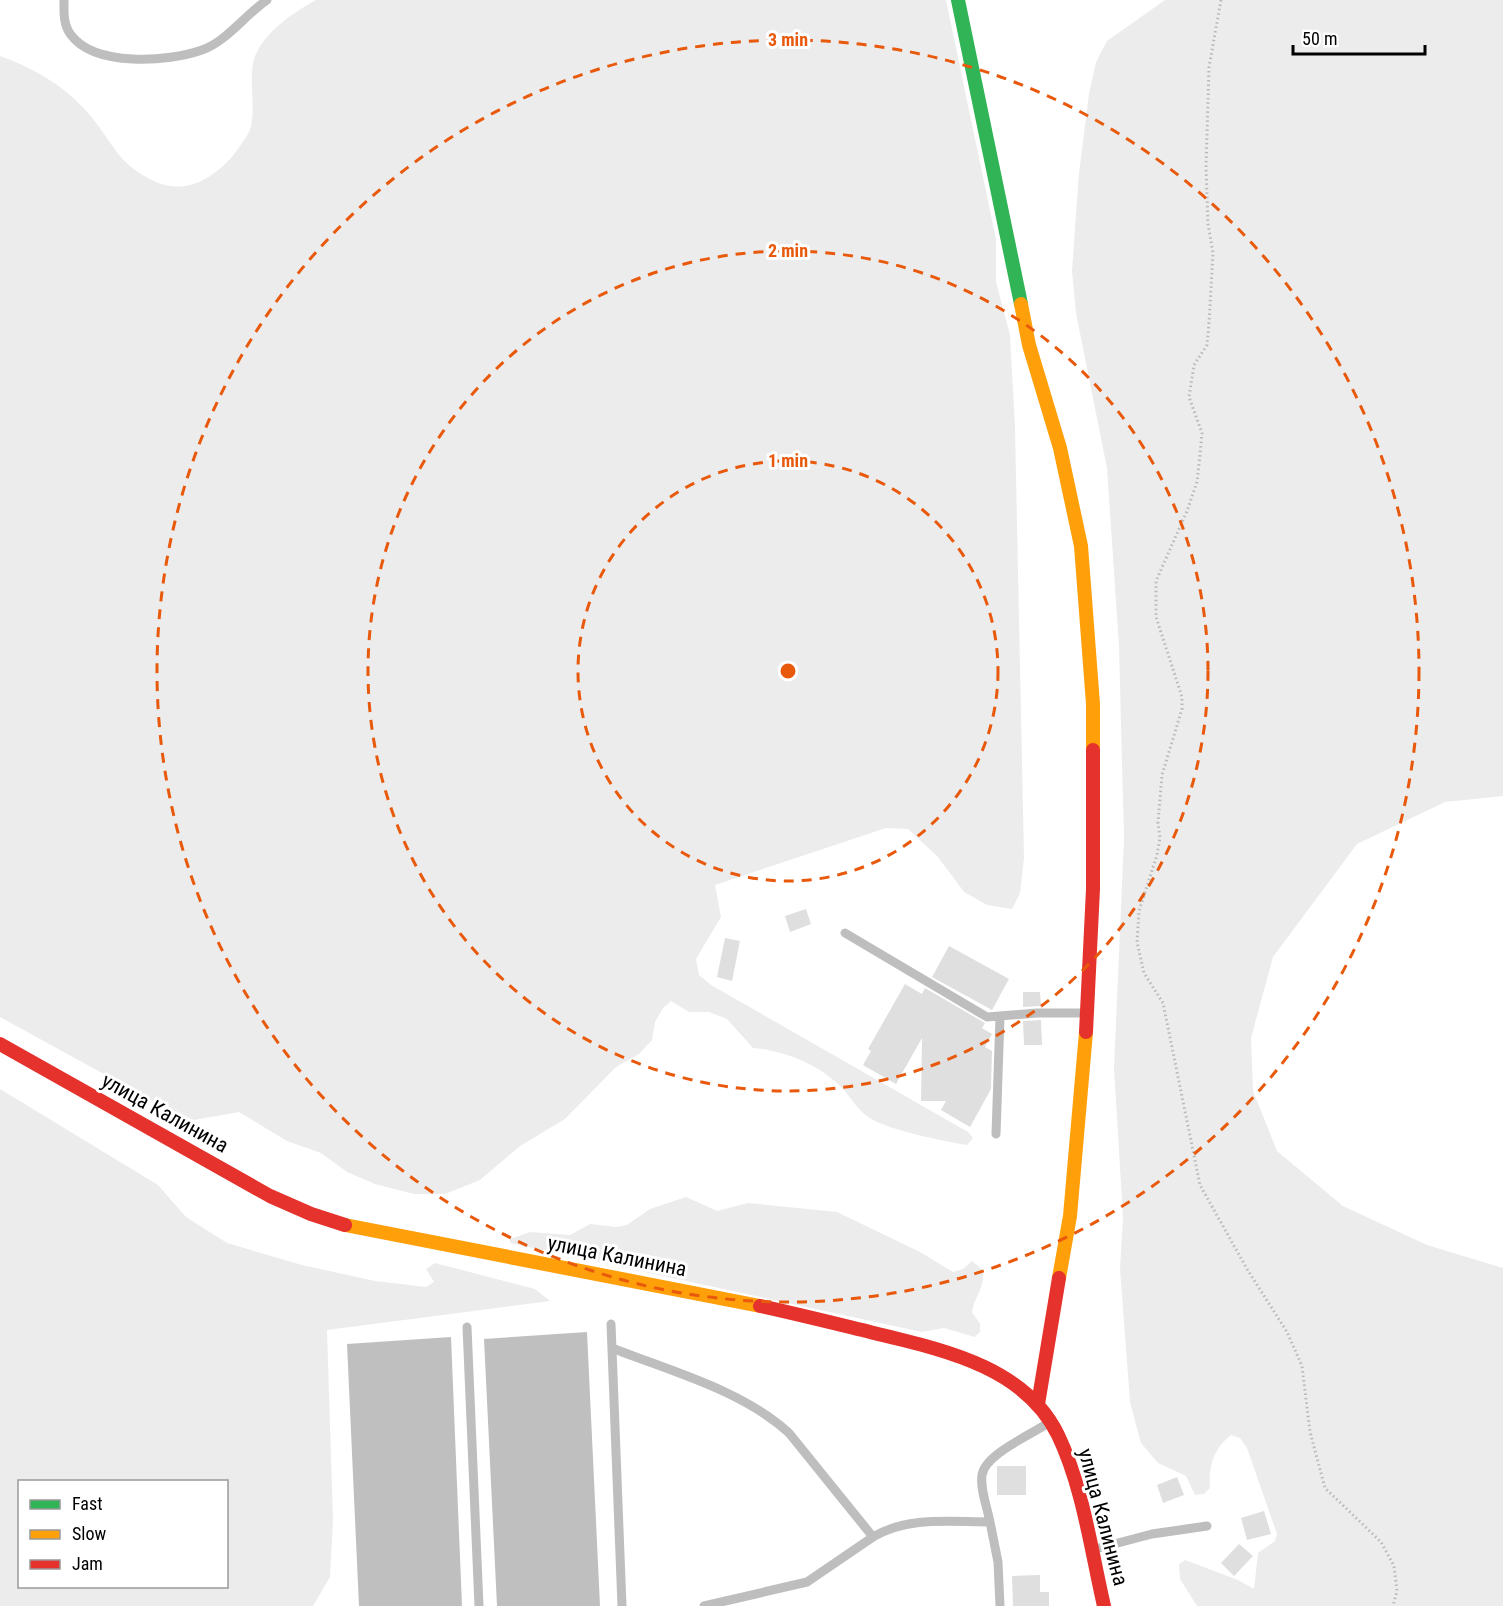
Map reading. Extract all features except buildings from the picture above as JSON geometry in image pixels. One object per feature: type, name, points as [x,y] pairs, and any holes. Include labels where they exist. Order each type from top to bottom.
[{"type":"street","points":[[958,0],[1029,345],[1060,448],[1081,546],[1093,704],[1093,889],[1088,1013],[1070,1216],[1038,1404]]},
{"type":"street","name":"улица Калинина","points":[[0,1044],[270,1196],[311,1214],[359,1228],[662,1285],[798,1314],[941,1350],[988,1368],[1022,1389],[1038,1404],[1068,1458],[1092,1549],[1104,1606]]},
{"type":"lane","points":[[64,0],[65,24],[79,43],[108,56],[131,59],[184,55],[203,50],[221,39],[267,0]]},
{"type":"lane","points":[[845,933],[987,1017],[1037,1013],[1088,1013]]},
{"type":"lane","points":[[996,1134],[1000,1017]]},
{"type":"lane","points":[[611,1324],[622,1606]]},
{"type":"lane","points":[[467,1327],[478,1606]]},
{"type":"lane","points":[[612,1348],[704,1384],[772,1418],[789,1433],[873,1537]]},
{"type":"lane","points":[[1000,1606],[998,1562],[982,1483],[985,1464],[995,1455],[1050,1422]]},
{"type":"lane","points":[[704,1606],[807,1582],[887,1528],[918,1522],[990,1522]]},
{"type":"lane","points":[[1092,1549],[1152,1534],[1207,1526]]},
{"type":"path","points":[[1221,0],[1209,67],[1209,129],[1206,167],[1208,224],[1212,253],[1209,323],[1206,345],[1194,365],[1189,397],[1202,433],[1198,473],[1187,511],[1156,581],[1156,617],[1182,697],[1182,709],[1162,775],[1157,855],[1139,911],[1137,942],[1144,973],[1163,1003],[1200,1185],[1247,1269],[1287,1332],[1302,1366],[1310,1432],[1325,1488],[1381,1542],[1395,1566],[1397,1591],[1393,1606]]},
{"type":"shaded area","points":[[316,0],[946,0],[996,239],[996,282],[1010,335],[1015,428],[1024,858],[1020,893],[1012,909],[987,905],[964,892],[938,857],[908,829],[886,828],[715,885],[721,917],[696,959],[699,975],[711,985],[968,1132],[973,1138],[967,1145],[906,1132],[873,1120],[863,1113],[845,1091],[822,1071],[788,1055],[753,1048],[727,1019],[709,1012],[689,1012],[671,1001],[663,1008],[655,1022],[652,1040],[639,1054],[616,1067],[565,1119],[520,1146],[480,1180],[445,1194],[414,1194],[375,1184],[347,1172],[321,1153],[287,1141],[239,1112],[194,1120],[173,1112],[0,1017],[0,56],[39,74],[74,98],[93,119],[119,155],[134,169],[156,182],[168,186],[181,186],[204,180],[233,156],[251,126],[252,70],[256,54],[274,30],[290,16]]},
{"type":"shaded area","points":[[1165,0],[1503,0],[1503,796],[1445,802],[1357,844],[1273,957],[1251,1038],[1253,1091],[1277,1151],[1343,1206],[1427,1245],[1503,1268],[1503,1606],[1197,1606],[1180,1579],[1179,1564],[1185,1560],[1238,1580],[1254,1589],[1258,1553],[1275,1541],[1277,1534],[1247,1448],[1240,1438],[1231,1435],[1220,1446],[1211,1465],[1210,1488],[1204,1494],[1195,1495],[1186,1476],[1158,1463],[1141,1443],[1130,1402],[1120,1269],[1123,1217],[1114,1068],[1124,838],[1119,646],[1107,468],[1076,313],[1072,271],[1079,173],[1089,94],[1096,62],[1107,41]]},
{"type":"shaded area","points":[[0,1089],[158,1185],[186,1217],[227,1243],[302,1265],[375,1281],[426,1287],[434,1282],[426,1269],[435,1263],[535,1289],[550,1301],[327,1330],[333,1520],[330,1577],[313,1606],[0,1606]]},
{"type":"shaded area","points":[[686,1197],[717,1211],[748,1203],[837,1212],[920,1252],[953,1272],[963,1269],[972,1261],[983,1270],[981,1288],[972,1312],[980,1324],[980,1332],[975,1337],[944,1328],[922,1332],[510,1243],[510,1239],[530,1232],[570,1235],[590,1224],[616,1227],[627,1225],[650,1209]]},
{"type":"shaded area","points":[[587,1332],[600,1606],[497,1606],[484,1339]]},
{"type":"shaded area","points":[[451,1337],[462,1606],[359,1606],[347,1344]]},
{"type":"traffic: fast","points":[[958,0],[1021,304]]},
{"type":"traffic: slow","points":[[1021,304],[1029,345],[1060,448],[1081,546],[1093,704],[1093,750]]},
{"type":"traffic: slow","points":[[1059,1278],[1070,1216],[1086,1032]]},
{"type":"traffic: slow","points":[[345,1225],[760,1306]]},
{"type":"traffic: jam","points":[[1086,1032],[1093,889],[1093,750]]},
{"type":"traffic: jam","points":[[0,1044],[270,1196],[311,1214],[345,1225]]},
{"type":"traffic: jam","points":[[1038,1404],[1059,1278]]},
{"type":"traffic: jam","points":[[760,1306],[924,1345],[977,1364],[1002,1376],[1024,1392],[1043,1411],[1067,1455],[1086,1519],[1104,1606]]}]
